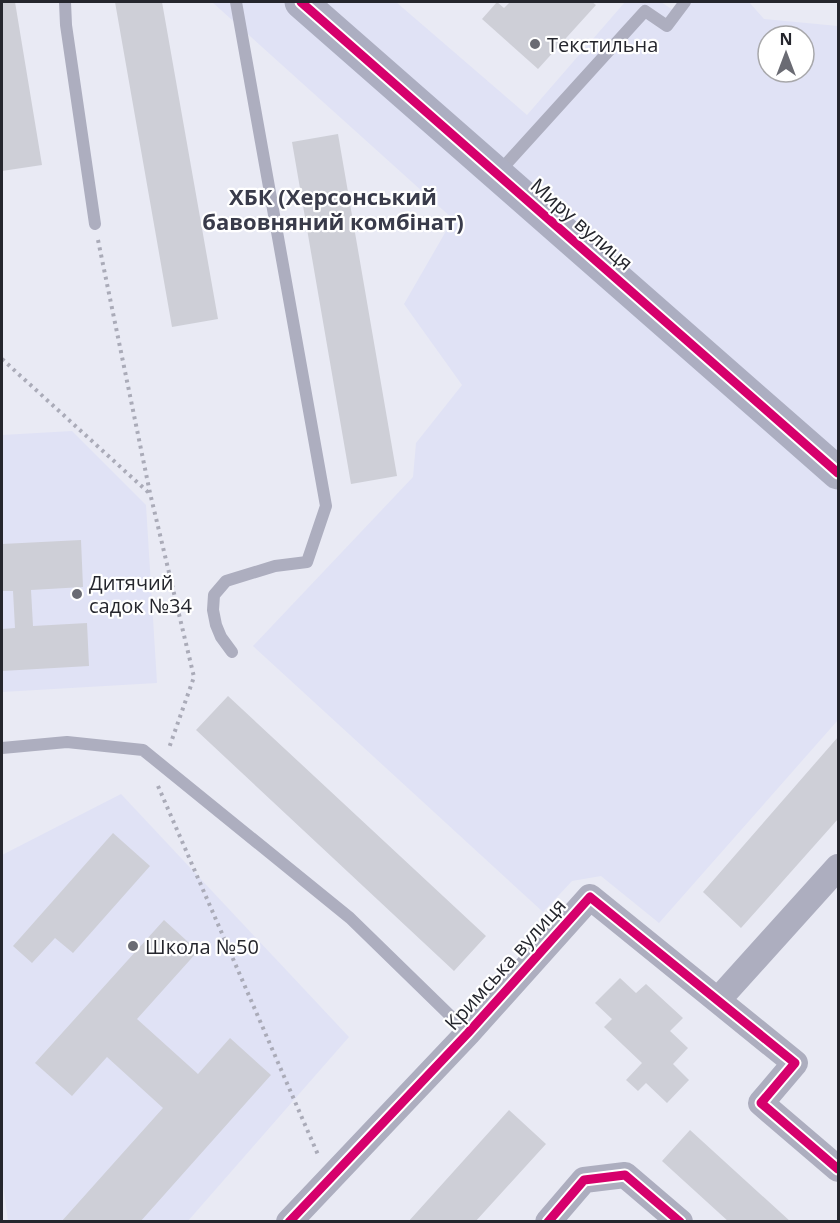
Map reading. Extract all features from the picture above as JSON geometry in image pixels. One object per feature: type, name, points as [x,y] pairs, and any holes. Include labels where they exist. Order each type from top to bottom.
[{"type":"street","name":"Миру вулиця","points":[[301,2],[838,473]]},
{"type":"street","points":[[718,1000],[838,867]]},
{"type":"street","name":"Кримська вулиця","points":[[289,1221],[468,1033],[590,897],[795,1063],[761,1103],[838,1169]]},
{"type":"street","points":[[548,1221],[584,1180],[626,1175],[680,1221]]},
{"type":"lane","points":[[65,2],[66,25],[94,224]]},
{"type":"lane","points":[[232,652],[221,638],[216,625],[213,610],[214,595],[226,581],[275,566],[307,562],[326,506],[236,2]]},
{"type":"lane","points":[[497,173],[645,11],[667,26],[685,2]]},
{"type":"lane","points":[[2,748],[67,742],[142,750],[350,918],[468,1033]]},
{"type":"path","points":[[94,224],[150,493],[194,677],[163,766]]},
{"type":"path","points":[[2,358],[150,493]]},
{"type":"path","points":[[142,750],[329,1179]]},
{"type":"shaded area","points":[[212,2],[396,2],[527,115],[625,2],[661,2],[679,14],[690,2],[749,2],[764,19],[838,26],[838,720],[659,923],[601,876],[572,881],[543,912],[253,646],[413,477],[416,443],[462,385],[404,304],[453,219]]},
{"type":"shaded area","name":"Дитячий садок №34","points":[[72,431],[146,505],[157,683],[2,692],[2,435]]},
{"type":"shaded area","name":"Школа №50","points":[[121,794],[349,1037],[188,1221],[8,1221],[2,1177],[2,855]]},
{"type":"building","points":[[2,2],[15,2],[42,165],[2,171]]},
{"type":"building","points":[[115,2],[162,2],[218,319],[172,327]]},
{"type":"building","name":"Текстильна","points":[[497,2],[504,8],[510,2],[592,2],[596,5],[538,69],[482,19]]},
{"type":"building","points":[[338,134],[397,476],[351,484],[292,142]]},
{"type":"building","points":[[81,540],[83,587],[31,590],[33,626],[87,623],[89,666],[2,671],[2,629],[15,628],[13,591],[2,591],[2,544]]},
{"type":"building","points":[[228,696],[486,936],[454,971],[196,730]]},
{"type":"building","points":[[838,737],[838,819],[741,928],[703,892]]},
{"type":"building","points":[[113,833],[150,866],[73,953],[55,938],[32,963],[13,946]]},
{"type":"building","points":[[164,920],[198,951],[137,1019],[198,1074],[230,1038],[271,1075],[140,1222],[61,1222],[163,1108],[107,1057],[72,1096],[35,1063]]},
{"type":"building","points":[[620,978],[636,993],[646,984],[683,1018],[670,1031],[688,1048],[673,1064],[689,1080],[667,1103],[646,1083],[638,1091],[626,1080],[642,1063],[604,1027],[612,1019],[595,1003]]},
{"type":"building","points":[[509,1110],[546,1144],[475,1222],[408,1222]]},
{"type":"building","points":[[690,1130],[791,1222],[729,1222],[662,1161]]},
{"type":"cycle path","points":[[301,2],[838,473]]},
{"type":"cycle path","points":[[289,1222],[468,1033],[590,897],[795,1063],[761,1103],[838,1169]]},
{"type":"cycle path","points":[[548,1222],[584,1180],[625,1175],[680,1222]]},
{"type":"place","name":"Текстильна","points":[[535,44]]},
{"type":"place","name":"Дитячий садок №34","points":[[77,594]]},
{"type":"place","name":"Школа №50","points":[[133,946]]},
{"type":"district","name":"ХБК (Херсонський бавовняний комбінат)","points":[[333,208]]}]
